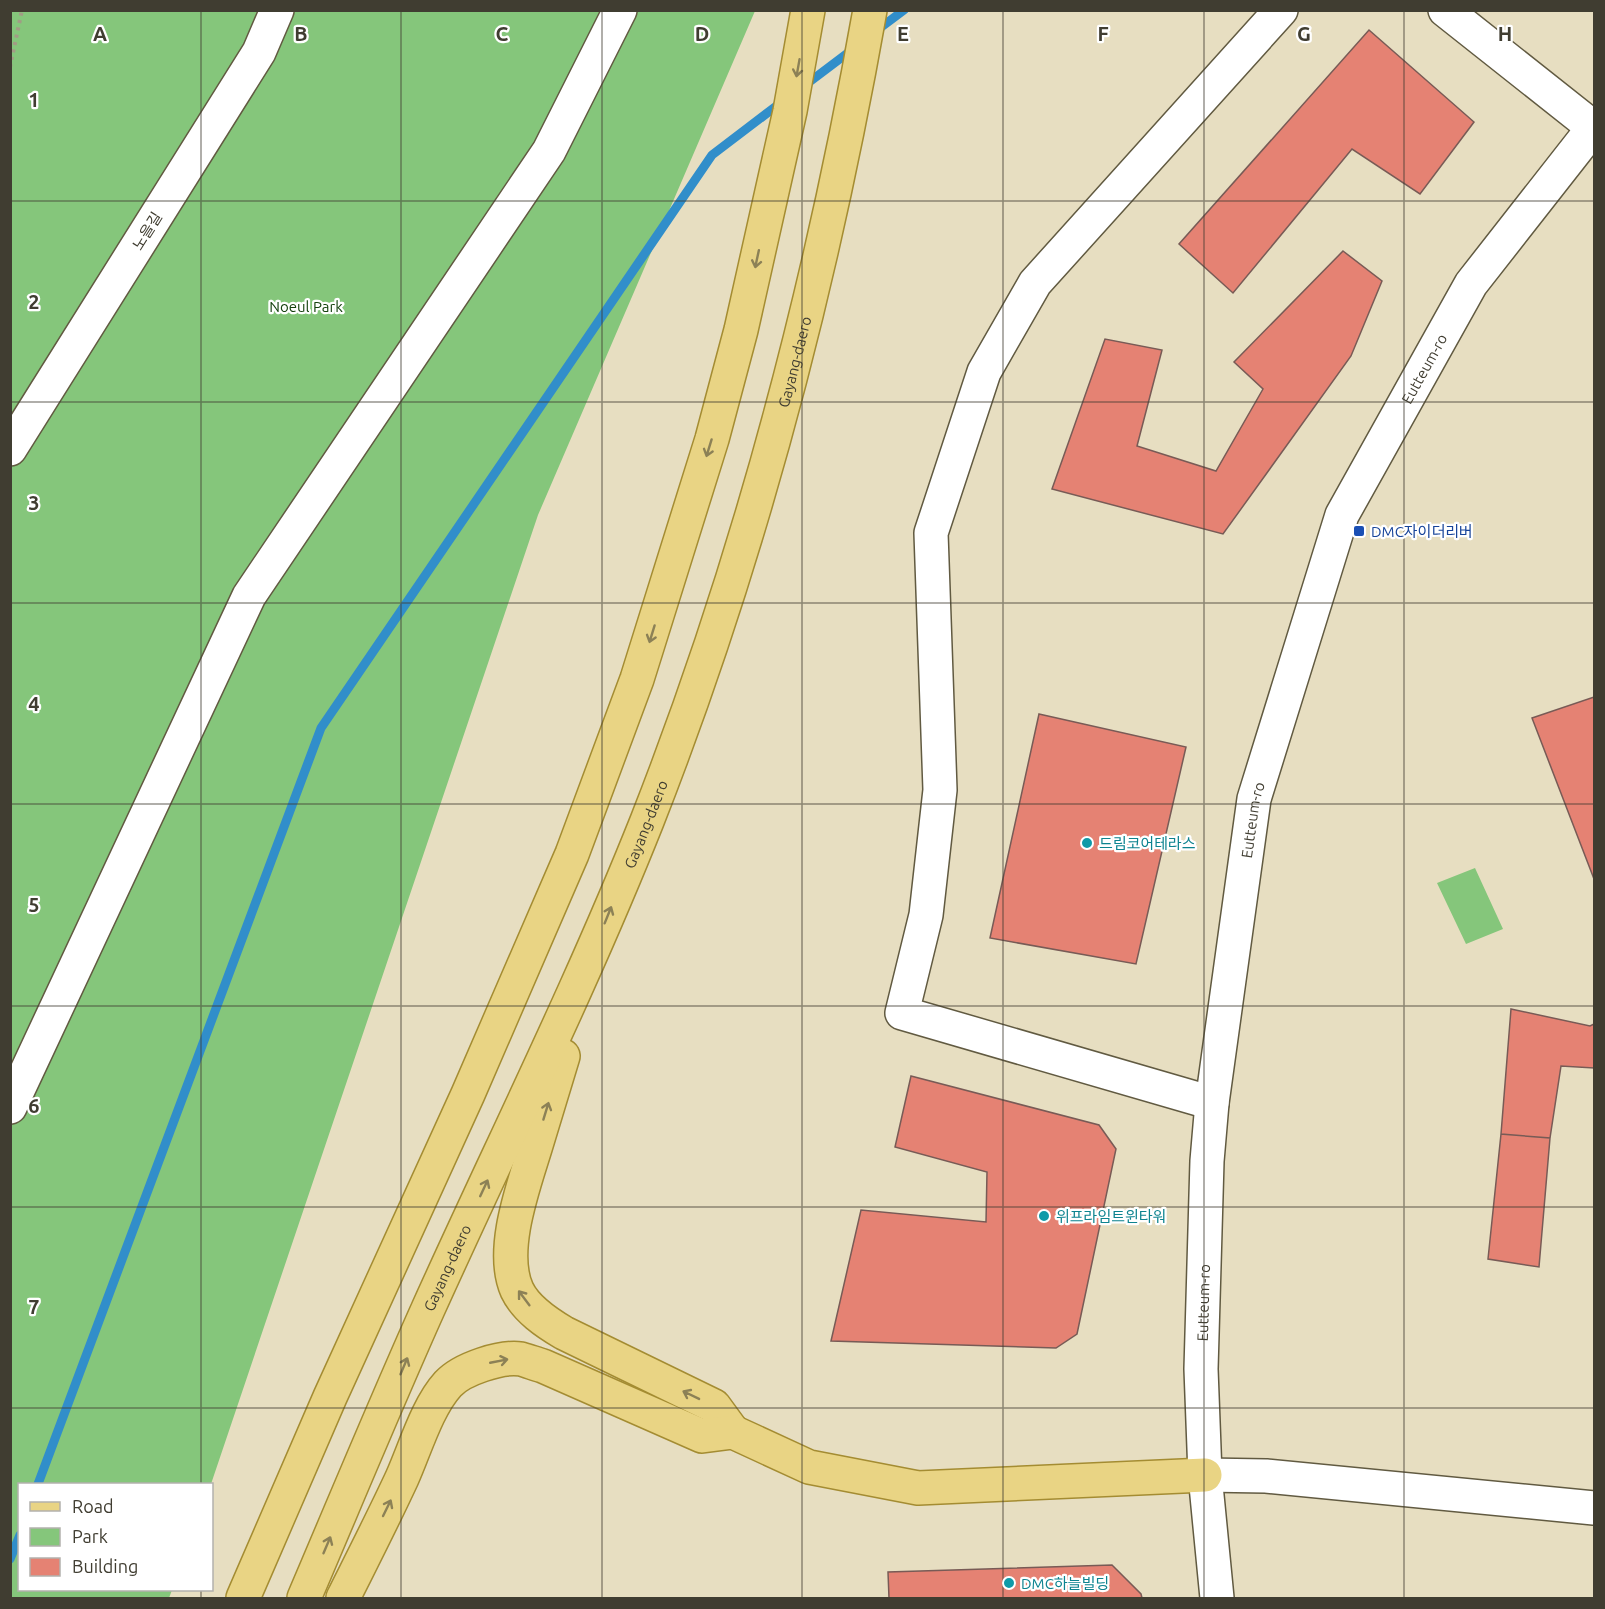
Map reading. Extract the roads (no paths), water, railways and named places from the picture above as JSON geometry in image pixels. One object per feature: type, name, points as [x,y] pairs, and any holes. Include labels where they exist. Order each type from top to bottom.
[{"type":"main road","points":[[243,1599],[330,1397],[468,1094],[572,855],[637,679],[712,439],[741,330],[790,111],[808,10]]},
{"type":"main road","name":"Gayang-daero","points":[[304,1599],[426,1312],[595,945],[651,809],[695,690],[737,564],[802,338],[849,126],[870,10]]},
{"type":"main road","points":[[595,945],[518,1206],[512,1241],[512,1266],[517,1290],[532,1310],[547,1323],[564,1333],[714,1406],[739,1435],[809,1467],[918,1488],[1205,1475]]},
{"type":"main road","points":[[343,1599],[402,1478],[437,1399],[450,1382],[466,1372],[498,1361],[520,1359],[543,1366],[702,1436],[739,1435]]},
{"type":"street","name":"노을길","points":[[10,449],[259,52],[277,10]]},
{"type":"street","points":[[10,1107],[249,596],[549,151],[620,10]]},
{"type":"street","points":[[1212,1103],[902,1013],[926,915],[940,790],[931,532],[984,372],[1035,283],[1281,10]]},
{"type":"street","points":[[1445,10],[1594,127]]},
{"type":"street","name":"Eutteum-ro","points":[[1217,1599],[1205,1475],[1201,1369],[1207,1161],[1212,1103],[1254,799],[1342,515],[1471,284],[1594,127]]},
{"type":"street","points":[[1205,1475],[1266,1476],[1594,1508]]},
{"type":"waterway","points":[[876,31],[904,10]]},
{"type":"waterway","points":[[804,86],[853,49]]},
{"type":"waterway","points":[[38,1483],[321,728],[712,155],[783,101]]},
{"type":"waterway","points":[[10,1559],[18,1540]]},
{"type":"place","name":"DMC자이더리버","points":[[1359,531]]},
{"type":"place","name":"드림코어테라스","points":[[1087,843]]},
{"type":"place","name":"위프라임트윈타워","points":[[1044,1216]]},
{"type":"place","name":"DMC하늘빌딩","points":[[1009,1583]]},
{"type":"park label","name":"Noeul Park","points":[[306,306]]}]
